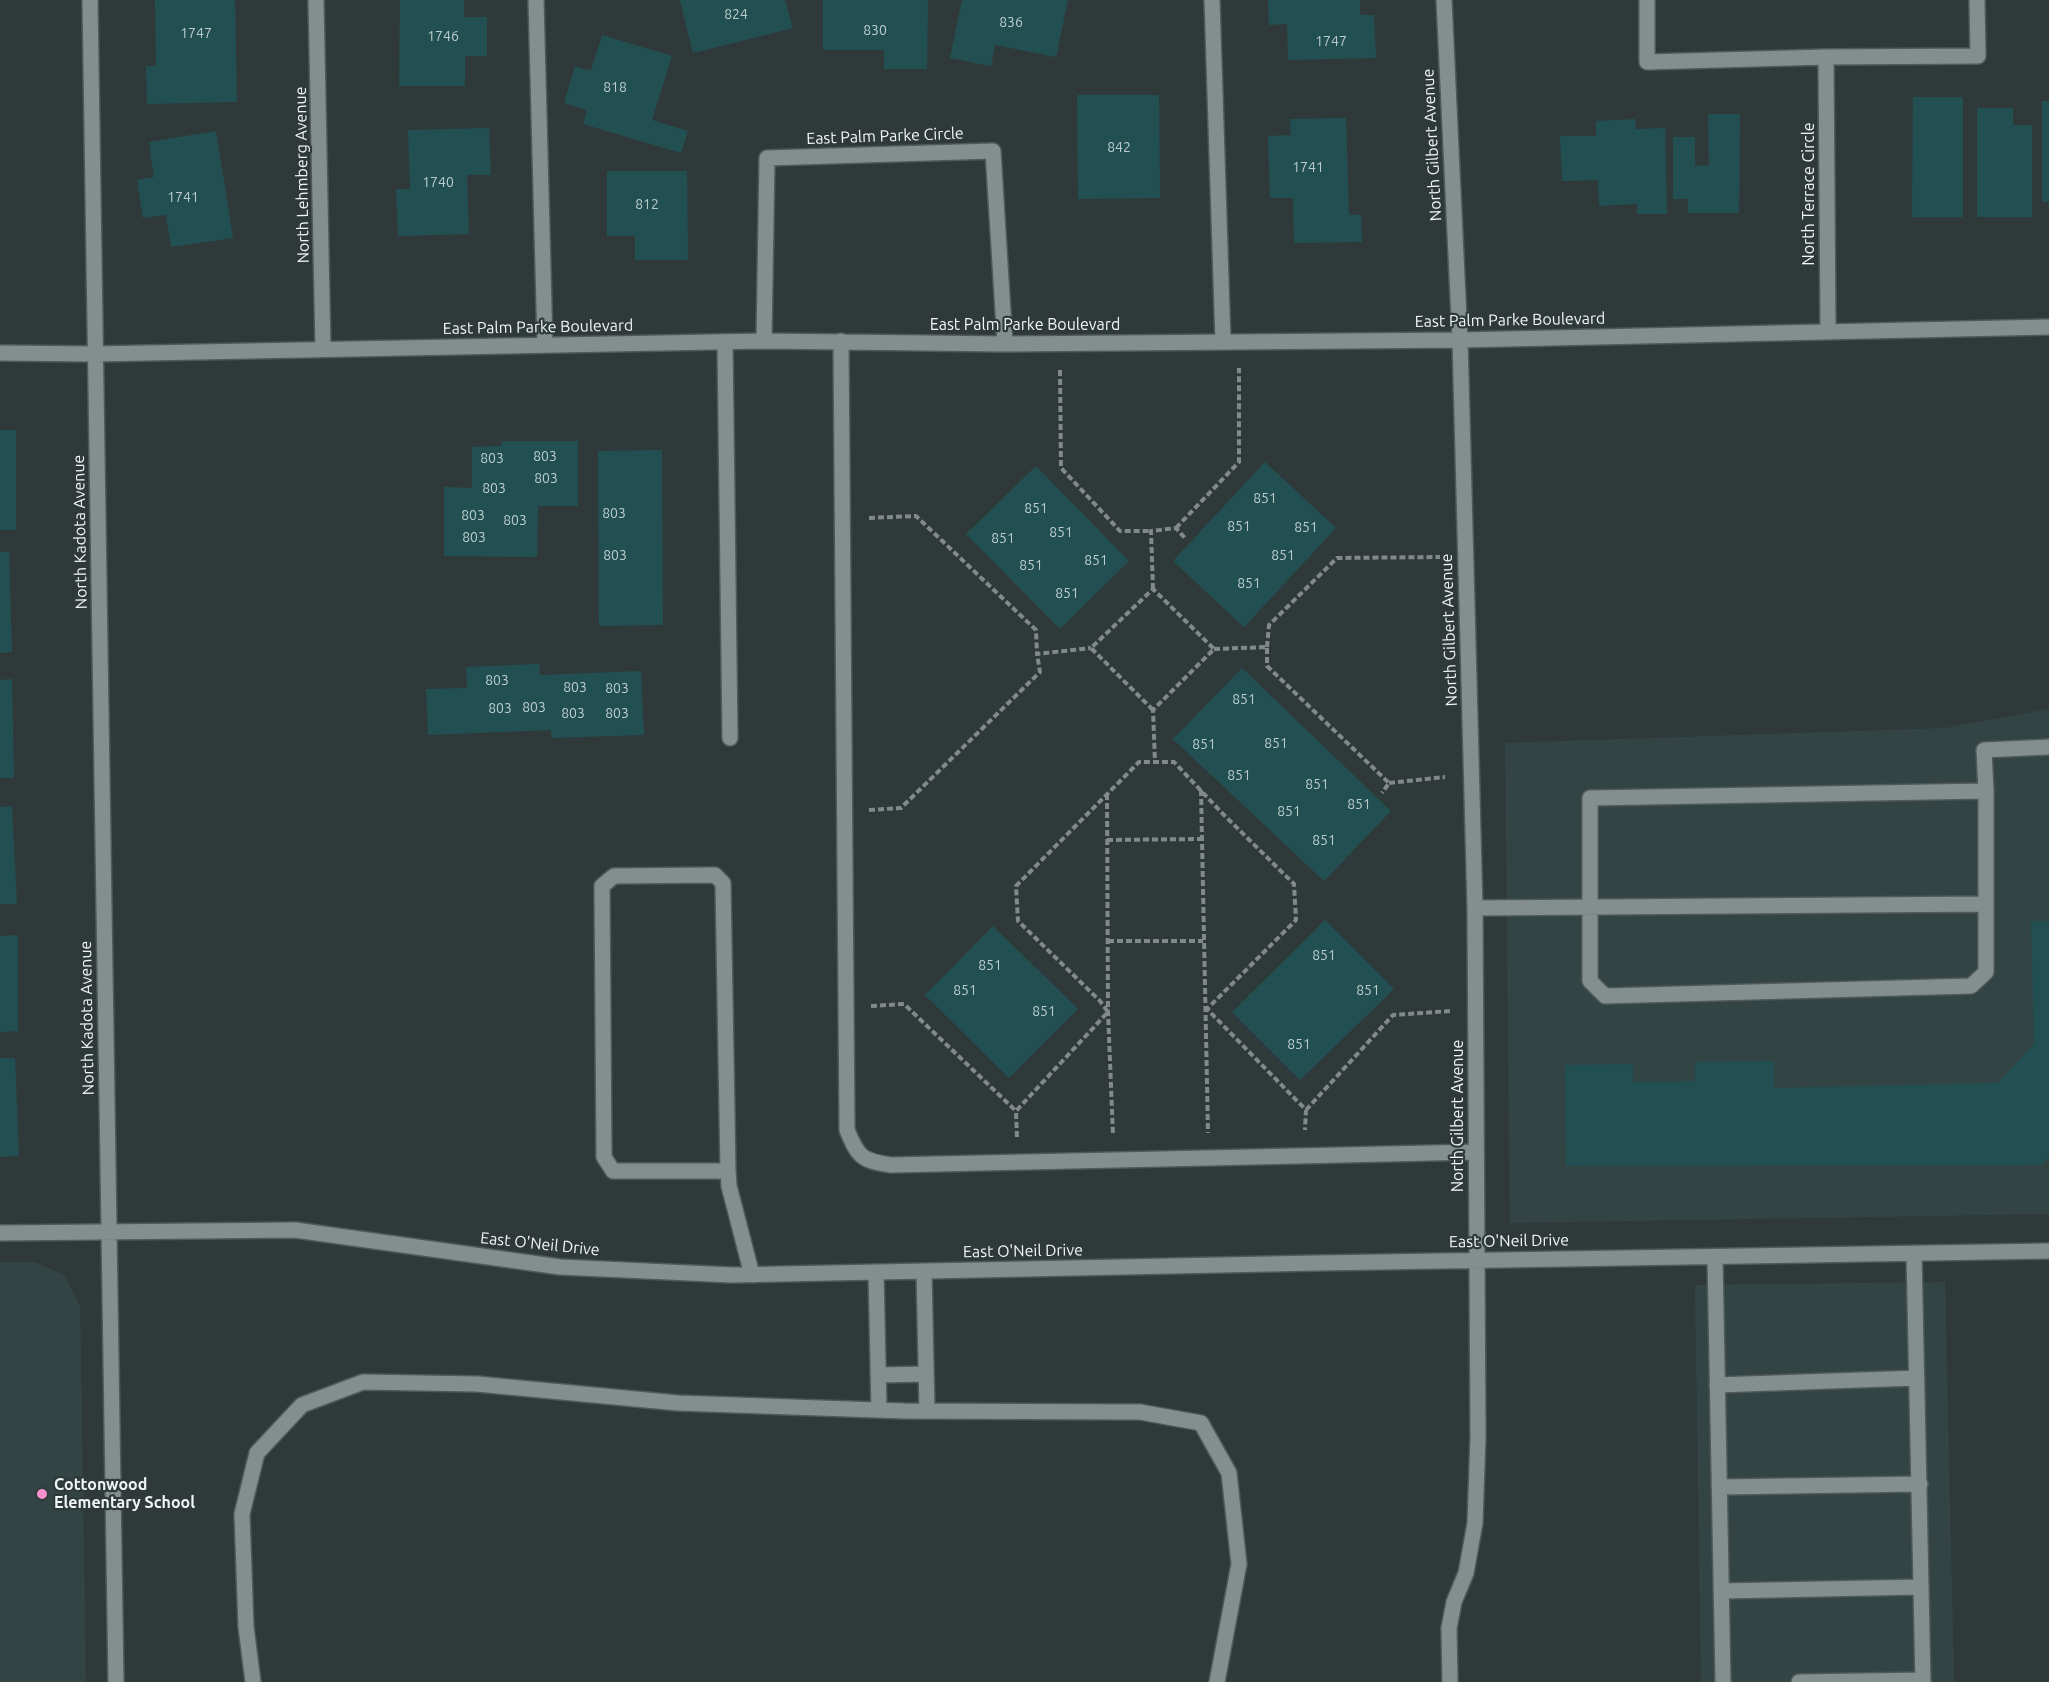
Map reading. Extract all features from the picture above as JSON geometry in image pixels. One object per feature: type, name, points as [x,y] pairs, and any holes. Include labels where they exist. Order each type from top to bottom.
[{"type":"street","name":"North Kadota Avenue","points":[[90,0],[116,1682]]},
{"type":"street","name":"North Lehmberg Avenue","points":[[316,0],[323,349]]},
{"type":"street","points":[[536,0],[545,345]]},
{"type":"street","points":[[1212,0],[1223,342]]},
{"type":"street","name":"North Gilbert Avenue","points":[[1444,0],[1460,340],[1475,908],[1478,1437],[1475,1523],[1466,1573],[1454,1602],[1449,1628],[1450,1682]]},
{"type":"street","points":[[1647,0],[1647,62],[1978,56],[1977,0]]},
{"type":"street","name":"North Terrace Circle","points":[[1826,57],[1827,331]]},
{"type":"street","name":"East Palm Parke Circle","points":[[764,341],[767,158],[993,151],[1005,344]]},
{"type":"street","name":"East Palm Parke Boulevard","points":[[0,353],[95,354],[764,341],[1060,344],[1460,340],[2049,327]]},
{"type":"street","points":[[840,341],[847,1130],[855,1151],[868,1162],[891,1165],[1476,1152]]},
{"type":"street","points":[[725,342],[730,738]]},
{"type":"street","points":[[1986,791],[1590,798],[1592,906],[1590,981],[1605,996],[1971,986],[1986,972],[1986,791],[1984,750],[2049,747]]},
{"type":"street","points":[[728,1171],[613,1171],[604,1157],[602,886],[614,876],[715,875],[723,884],[729,1186],[752,1275]]},
{"type":"street","points":[[1475,908],[1986,904]]},
{"type":"street","name":"East O'Neil Drive","points":[[0,1233],[295,1230],[560,1267],[752,1275],[2049,1251]]},
{"type":"street","points":[[1799,1682],[1923,1681],[1914,1253]]},
{"type":"street","points":[[1715,1257],[1723,1682]]},
{"type":"street","points":[[924,1271],[927,1411]]},
{"type":"street","points":[[876,1272],[879,1410]]},
{"type":"street","points":[[878,1375],[926,1374]]},
{"type":"street","points":[[1717,1385],[1917,1377]]},
{"type":"street","points":[[253,1682],[246,1627],[242,1514],[258,1453],[302,1405],[363,1382],[477,1384],[678,1403],[927,1411],[1140,1412],[1201,1423],[1229,1473],[1239,1564],[1217,1682]]},
{"type":"street","points":[[1719,1487],[1920,1484]]},
{"type":"street","points":[[1721,1591],[1921,1587]]},
{"type":"path","points":[[1060,344],[1061,468],[1120,531],[1151,531],[1176,528],[1239,462],[1239,342]]},
{"type":"path","points":[[842,518],[916,516],[1036,630],[1040,672],[901,808],[845,812]]},
{"type":"path","points":[[1176,528],[1185,538]]},
{"type":"path","points":[[1151,531],[1153,589],[1214,649]]},
{"type":"path","points":[[1389,783],[1267,666],[1269,625],[1337,558],[1466,557]]},
{"type":"path","points":[[1037,654],[1091,648],[1153,589]]},
{"type":"path","points":[[1153,710],[1214,649],[1267,647]]},
{"type":"path","points":[[1091,648],[1153,710],[1155,762]]},
{"type":"path","points":[[1108,1012],[1100,1000],[1018,921],[1016,886],[1139,762],[1174,762],[1294,884],[1296,920],[1207,1010],[1306,1110]]},
{"type":"path","points":[[1382,793],[1389,783],[1471,774]]},
{"type":"path","points":[[1201,790],[1209,1158]]},
{"type":"path","points":[[1107,793],[1108,1012],[1114,1160]]},
{"type":"path","points":[[1107,840],[1202,839]]},
{"type":"path","points":[[1108,941],[1203,941]]},
{"type":"path","points":[[846,1007],[904,1004],[1016,1111]]},
{"type":"path","points":[[1303,1156],[1306,1110],[1394,1015],[1475,1010]]},
{"type":"path","points":[[1017,1162],[1016,1111],[1108,1012]]},
{"type":"shaded area","points":[[2049,709],[2049,1214],[1510,1223],[1505,743],[1945,728]]},
{"type":"shaded area","name":"Cottonwood Elementary School","points":[[0,1262],[35,1262],[64,1275],[80,1306],[86,1682],[0,1682]]},
{"type":"shaded area","points":[[1945,1282],[1954,1682],[1701,1682],[1695,1285]]},
{"type":"building","points":[[155,0],[235,0],[237,102],[147,104],[146,66],[156,66]]},
{"type":"building","points":[[400,0],[464,0],[464,17],[487,17],[487,56],[465,56],[465,86],[399,86]]},
{"type":"building","points":[[680,0],[785,0],[793,28],[693,53]]},
{"type":"building","points":[[823,0],[928,0],[927,69],[884,69],[884,50],[823,50]]},
{"type":"building","points":[[962,0],[1068,0],[1056,57],[995,45],[991,66],[950,58]]},
{"type":"building","points":[[1268,0],[1360,0],[1360,15],[1374,15],[1376,58],[1288,60],[1287,24],[1269,25]]},
{"type":"building","points":[[602,35],[672,56],[652,120],[688,131],[681,153],[583,124],[587,110],[564,103],[575,66],[591,71]]},
{"type":"building","points":[[1077,95],[1159,95],[1160,198],[1078,199]]},
{"type":"building","points":[[1913,97],[1963,97],[1963,217],[1912,217]]},
{"type":"building","points":[[2042,101],[2049,101],[2049,202],[2042,202]]},
{"type":"building","points":[[1977,108],[2013,108],[2013,125],[2032,125],[2032,217],[1977,217]]},
{"type":"building","points":[[1708,114],[1740,114],[1739,213],[1688,213],[1688,199],[1673,199],[1673,137],[1695,137],[1695,166],[1709,165]]},
{"type":"building","points":[[1346,118],[1349,215],[1361,215],[1362,242],[1294,243],[1293,198],[1270,198],[1268,136],[1291,135],[1290,119]]},
{"type":"building","points":[[1635,119],[1636,129],[1665,128],[1667,214],[1637,214],[1637,204],[1599,206],[1598,180],[1562,181],[1560,136],[1596,136],[1596,121]]},
{"type":"building","points":[[489,128],[491,175],[467,175],[469,234],[398,236],[396,189],[410,189],[408,130]]},
{"type":"building","points":[[216,131],[233,238],[171,247],[166,215],[143,218],[137,180],[154,177],[149,142]]},
{"type":"building","points":[[607,171],[687,171],[688,260],[635,260],[635,236],[607,236]]},
{"type":"building","points":[[0,430],[16,430],[16,530],[0,530]]},
{"type":"building","points":[[502,441],[578,441],[578,506],[538,506],[537,557],[444,556],[444,487],[472,488],[472,447],[501,446]]},
{"type":"building","points":[[662,450],[663,625],[599,626],[598,451]]},
{"type":"building","points":[[1265,462],[1336,528],[1244,627],[1173,561]]},
{"type":"building","points":[[1036,466],[1129,561],[1060,629],[966,534]]},
{"type":"building","points":[[0,552],[9,552],[12,652],[0,653]]},
{"type":"building","points":[[539,664],[540,675],[641,671],[644,735],[551,738],[551,730],[428,735],[426,689],[467,688],[466,667]]},
{"type":"building","points":[[1242,668],[1391,811],[1324,881],[1173,739]]},
{"type":"building","points":[[12,679],[14,778],[0,778],[0,680]]},
{"type":"building","points":[[12,806],[17,904],[0,904],[0,807]]},
{"type":"building","points":[[1325,920],[1394,989],[1300,1080],[1232,1012]]},
{"type":"building","points":[[2031,921],[2049,921],[2049,1157],[2041,1165],[1566,1166],[1565,1065],[1633,1064],[1633,1082],[1695,1081],[1695,1062],[1774,1061],[1774,1088],[1998,1083],[2034,1044]]},
{"type":"building","points":[[993,926],[1078,1009],[1009,1078],[925,995]]},
{"type":"building","points":[[18,935],[18,1031],[0,1032],[0,936]]},
{"type":"building","points":[[0,1058],[15,1058],[19,1156],[0,1157]]},
{"type":"place","name":"Cottonwood Elementary School","points":[[42,1494]]}]
